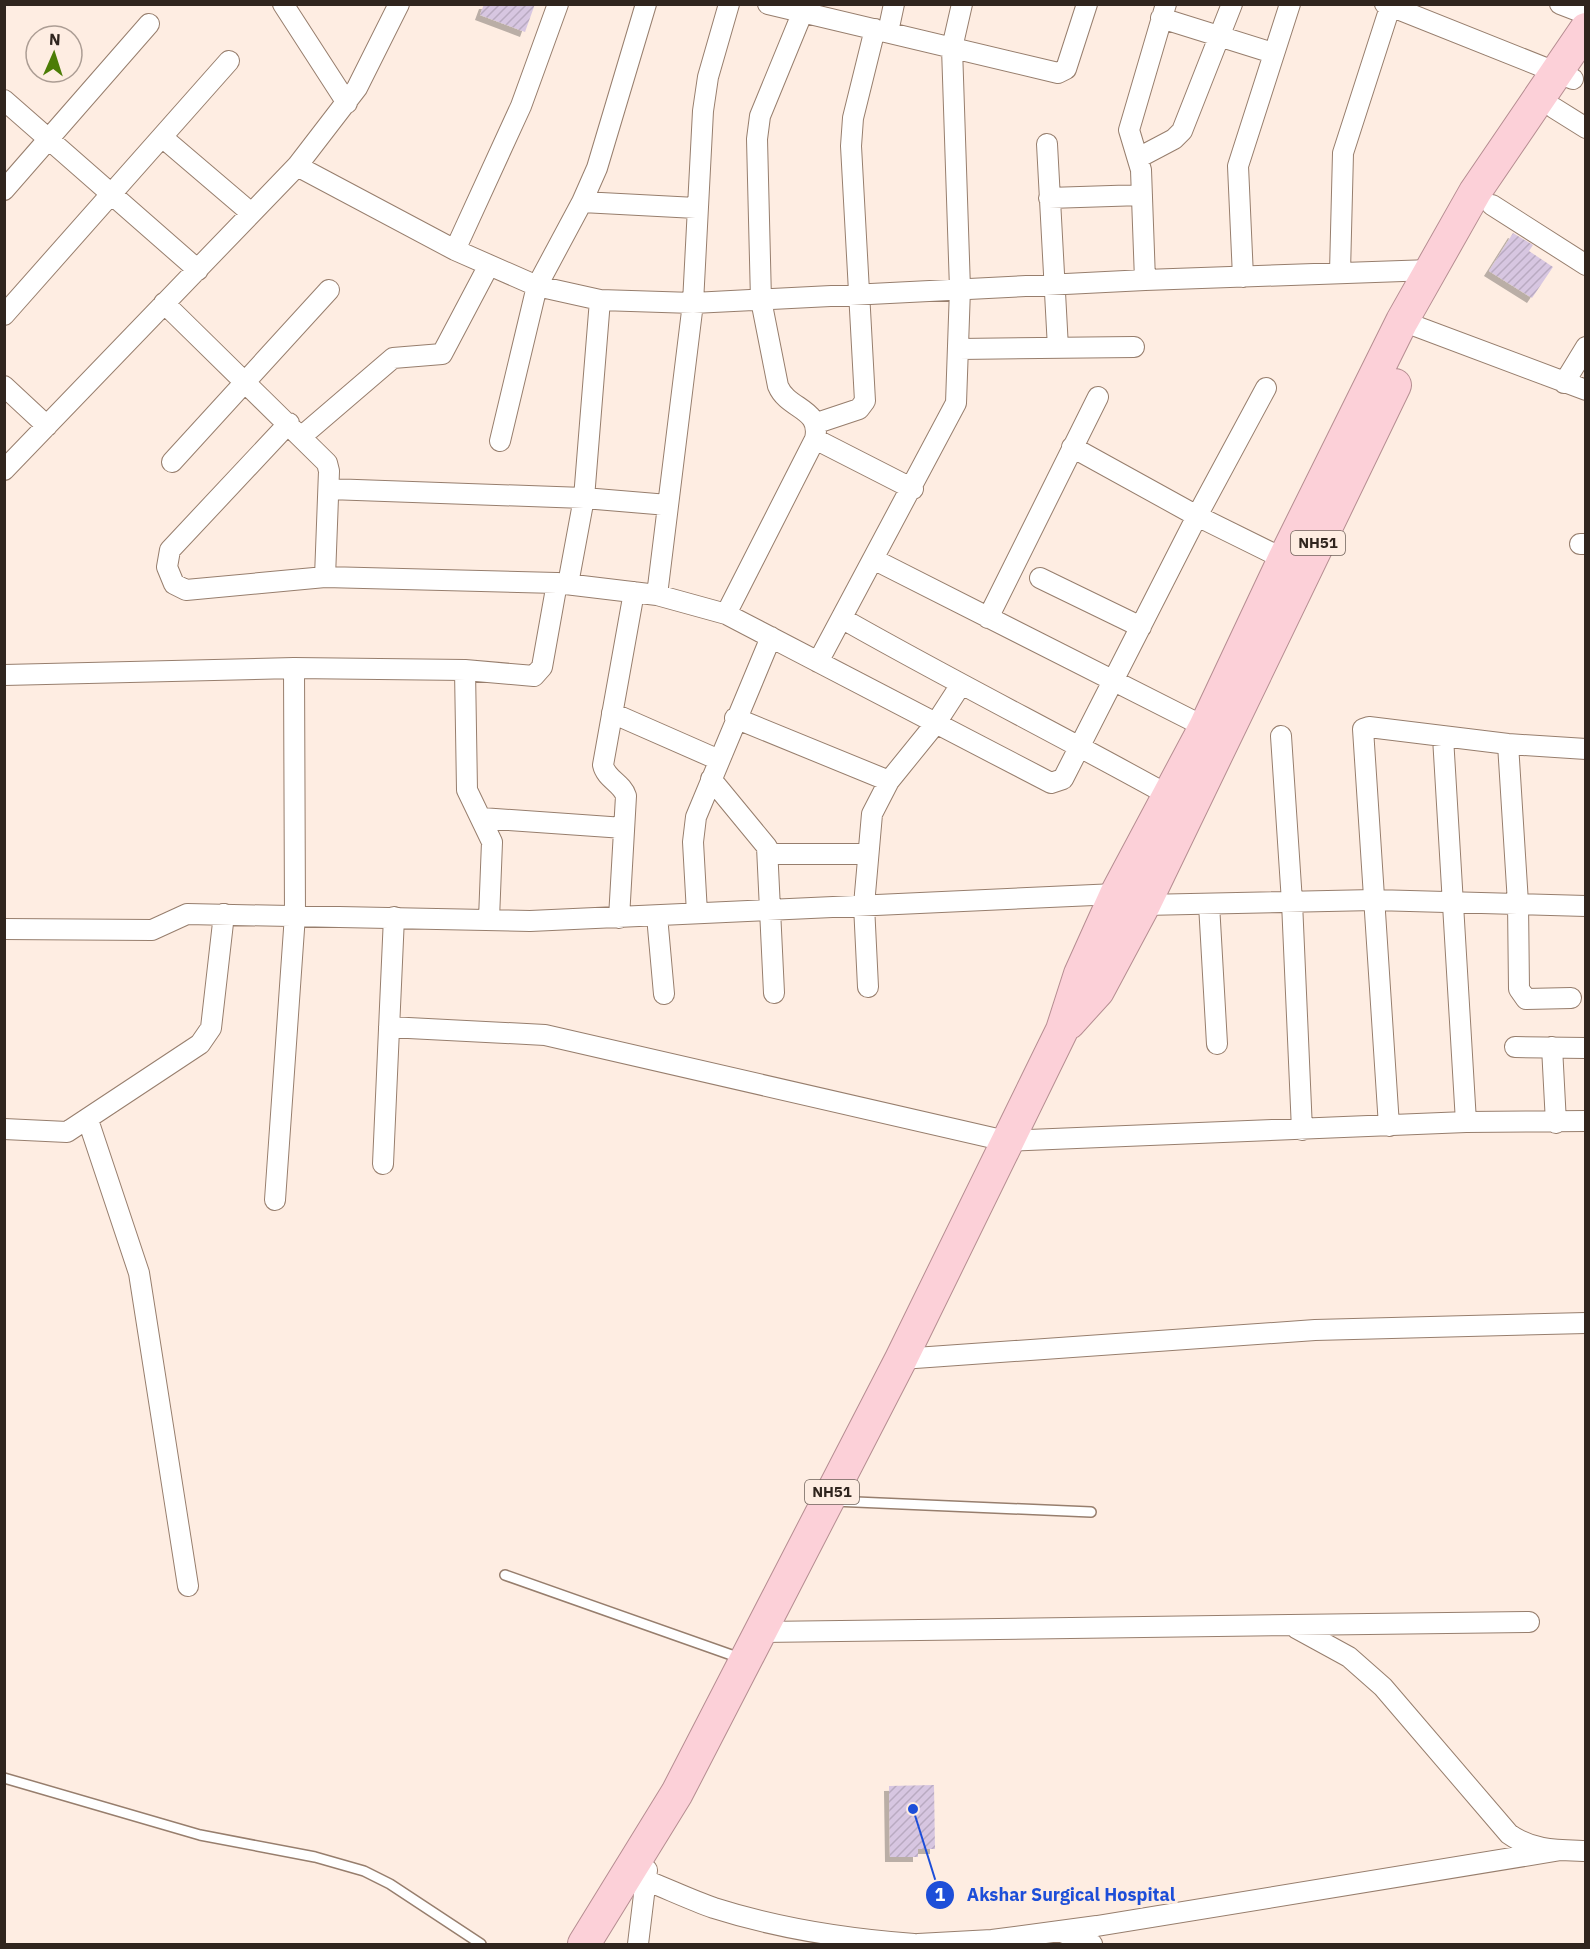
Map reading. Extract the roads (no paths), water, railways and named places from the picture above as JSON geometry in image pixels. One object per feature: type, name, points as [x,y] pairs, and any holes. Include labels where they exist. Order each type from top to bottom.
[{"type":"highway","name":"NH51","points":[[584,1944],[676,1793],[901,1359],[1062,1030],[1098,991],[1168,795],[1205,727],[1284,559],[1412,325],[1554,108],[1572,70],[1586,29]]},
{"type":"highway","name":"NH51","points":[[1130,899],[1412,325],[1431,270],[1475,192],[1572,70]]},
{"type":"street","points":[[283,4],[347,103]]},
{"type":"street","points":[[4,470],[297,166],[347,103],[375,57],[399,4]]},
{"type":"street","points":[[455,250],[521,106],[558,4]]},
{"type":"street","points":[[500,441],[537,286],[582,202],[602,151],[646,4]]},
{"type":"street","points":[[657,595],[693,303],[696,208],[705,93],[729,4]]},
{"type":"street","points":[[768,4],[805,9],[882,31],[1062,72],[1066,69],[1087,4]]},
{"type":"street","points":[[726,614],[816,431],[859,409],[865,401],[851,132],[882,31],[894,4]]},
{"type":"street","points":[[818,662],[913,489],[956,403],[960,289],[952,48],[962,4]]},
{"type":"street","points":[[1138,158],[1174,139],[1182,131],[1232,4]]},
{"type":"street","points":[[1243,277],[1238,166],[1290,4]]},
{"type":"street","points":[[1560,4],[1586,15]]},
{"type":"street","points":[[1340,272],[1343,153],[1389,5],[1572,70]]},
{"type":"street","points":[[805,9],[757,127],[762,300],[780,392],[816,431],[913,489]]},
{"type":"street","points":[[1145,280],[1142,195],[1138,158],[1129,130],[1164,11],[1273,54]]},
{"type":"street","points":[[4,190],[149,24]]},
{"type":"street","points":[[4,315],[229,61]]},
{"type":"street","points":[[4,100],[198,270]]},
{"type":"street","points":[[1554,108],[1586,128]]},
{"type":"street","points":[[162,137],[251,213]]},
{"type":"street","points":[[1047,144],[1058,348]]},
{"type":"street","points":[[297,166],[455,250],[537,286],[600,300],[693,303],[1145,280],[1431,270]]},
{"type":"street","points":[[1049,198],[1142,195]]},
{"type":"street","points":[[582,202],[696,208]]},
{"type":"street","points":[[1492,205],[1586,265]]},
{"type":"street","points":[[489,265],[442,354],[393,357],[295,430],[170,550],[166,558],[168,575],[174,584],[186,590],[325,577],[563,584],[657,595],[726,614],[1051,783],[1063,778],[1197,516],[1266,388]]},
{"type":"street","points":[[172,462],[329,290]]},
{"type":"street","points":[[4,675],[294,668],[465,670],[528,676],[539,673],[584,498],[600,300]]},
{"type":"street","points":[[164,303],[327,463],[329,489],[325,577]]},
{"type":"street","points":[[1412,325],[1586,390]]},
{"type":"street","points":[[959,349],[1134,347]]},
{"type":"street","points":[[1564,383],[1586,347]]},
{"type":"street","points":[[4,386],[47,426]]},
{"type":"street","points":[[988,618],[1098,397]]},
{"type":"street","points":[[1072,447],[1197,516],[1284,559]]},
{"type":"street","points":[[329,489],[584,498],[668,505]]},
{"type":"street","points":[[875,560],[1205,727]]},
{"type":"street","points":[[1040,578],[1141,627]]},
{"type":"street","points":[[619,918],[625,792],[606,773],[603,765],[634,592]]},
{"type":"street","points":[[843,619],[960,686],[1080,746],[1168,795]]},
{"type":"street","points":[[698,913],[693,829],[735,718],[771,638]]},
{"type":"street","points":[[275,1200],[296,915],[294,668]]},
{"type":"street","points":[[465,670],[468,790],[492,842],[489,919]]},
{"type":"street","points":[[868,987],[864,905],[872,814],[889,781],[936,723],[960,686]]},
{"type":"street","points":[[612,713],[719,760]]},
{"type":"street","points":[[735,718],[889,781]]},
{"type":"street","points":[[1389,1126],[1363,729],[1369,727],[1508,744],[1586,749]]},
{"type":"street","points":[[1281,736],[1292,902],[1302,1130]]},
{"type":"street","points":[[1443,737],[1466,1122]]},
{"type":"street","points":[[1508,744],[1522,996],[1527,999],[1571,998]]},
{"type":"street","points":[[711,779],[764,842],[768,854],[774,993]]},
{"type":"street","points":[[481,818],[624,828]]},
{"type":"street","points":[[768,854],[868,854]]},
{"type":"street","points":[[4,929],[152,930],[182,915],[296,915],[531,921],[864,905],[1130,899],[1209,904],[1453,900],[1586,906]]},
{"type":"street","points":[[1209,904],[1217,1044]]},
{"type":"street","points":[[4,1129],[67,1132],[88,1120],[208,1036],[224,914]]},
{"type":"street","points":[[657,916],[664,994]]},
{"type":"street","points":[[383,1164],[394,918]]},
{"type":"street","points":[[389,1027],[546,1035],[1006,1141],[1466,1122],[1586,1121]]},
{"type":"street","points":[[1515,1047],[1586,1048]]},
{"type":"street","points":[[1552,1047],[1556,1123]]},
{"type":"street","points":[[88,1120],[139,1273],[188,1586]]},
{"type":"street","points":[[901,1359],[1358,1327],[1586,1323]]},
{"type":"street","points":[[751,1646],[1291,1625],[1529,1622]]},
{"type":"street","points":[[1291,1625],[1349,1657],[1383,1687],[1509,1834],[1523,1844],[1543,1849],[1586,1851]]},
{"type":"street","points":[[638,1944],[651,1835]]},
{"type":"street","points":[[645,1880],[713,1907],[787,1928],[853,1940],[916,1944],[993,1940],[1059,1931],[1561,1850]]},
{"type":"street","points":[[1059,1931],[1092,1944]]},
{"type":"lane","points":[[828,1501],[1091,1512]]},
{"type":"lane","points":[[505,1575],[751,1646]]},
{"type":"lane","points":[[4,1778],[200,1835],[315,1857],[364,1871],[390,1884],[480,1944]]},
{"type":"place","name":"Akshar Surgical Hospital","points":[[913,1809]]}]
